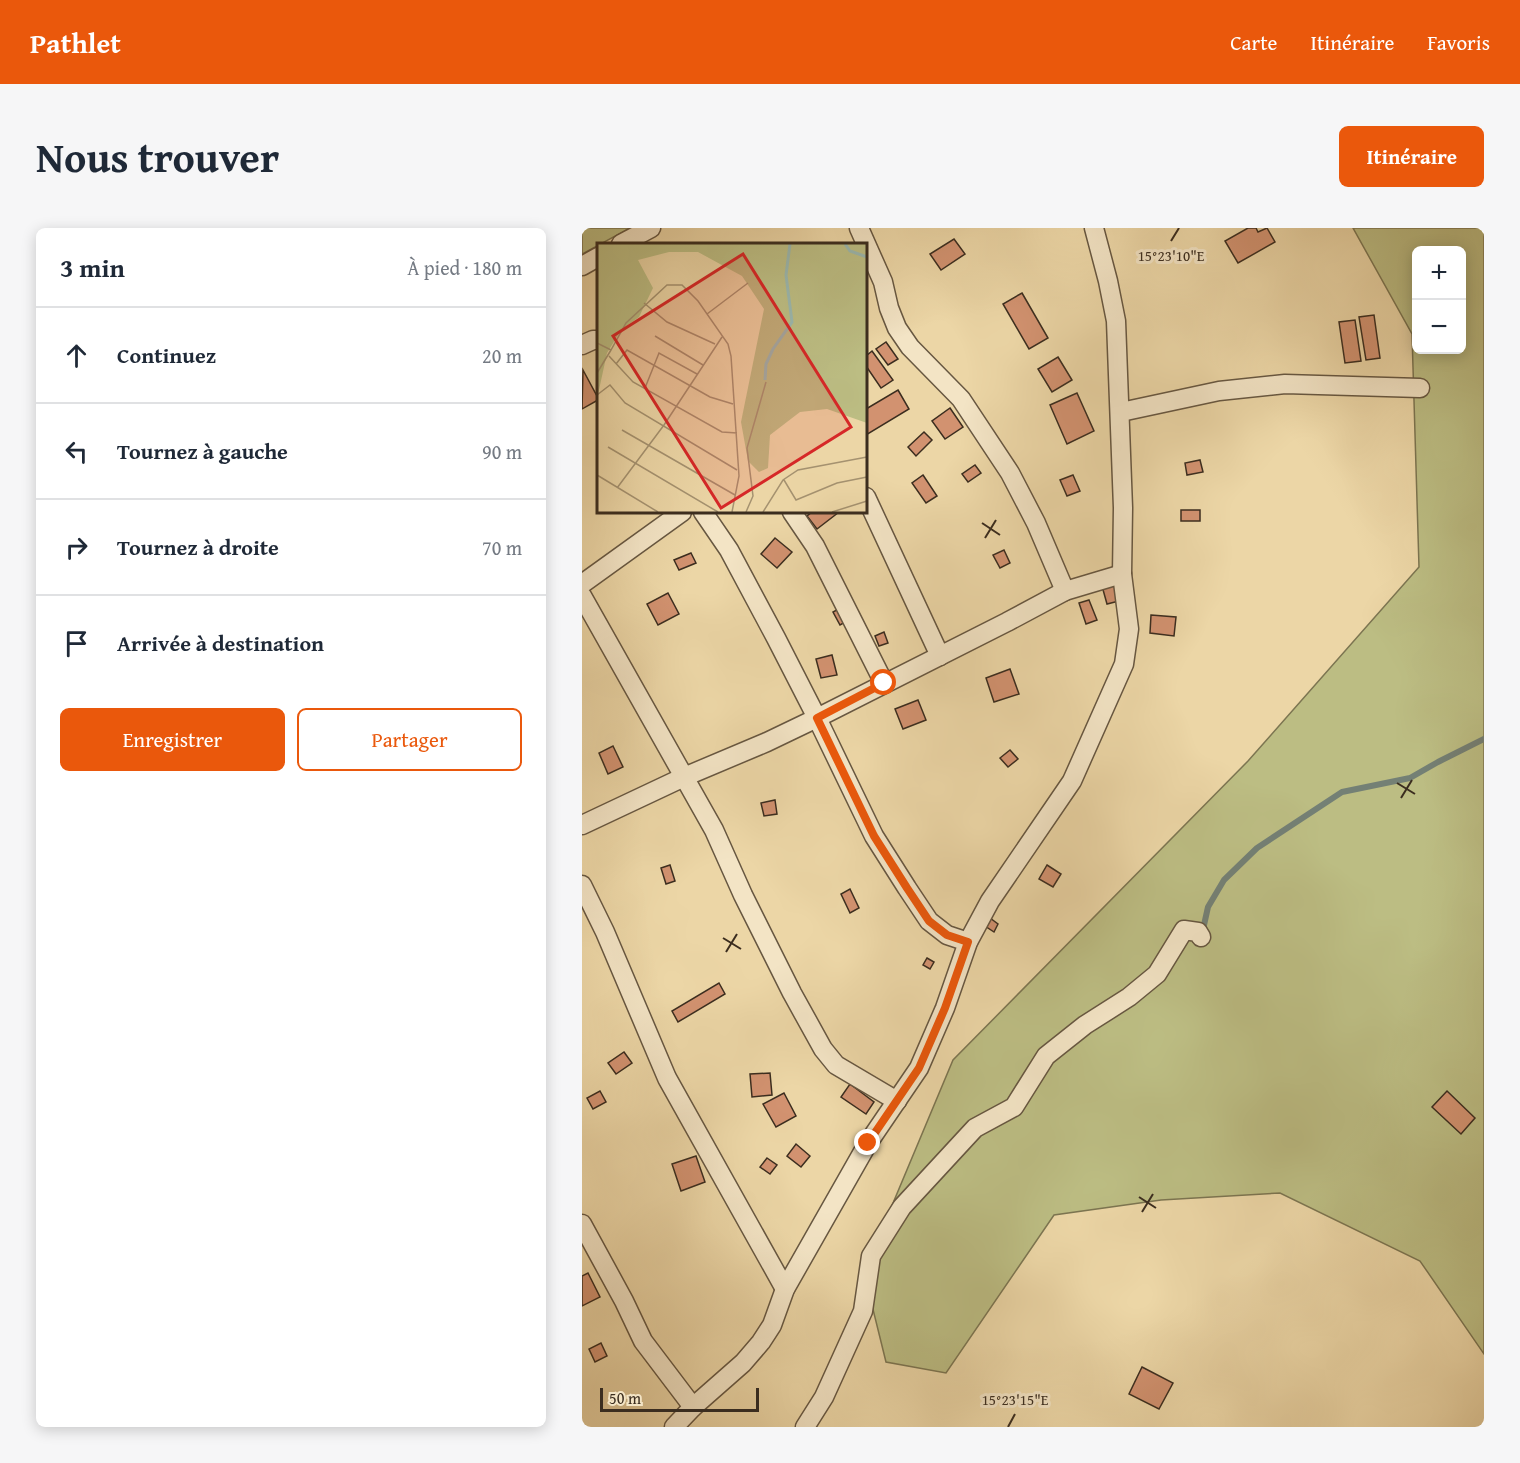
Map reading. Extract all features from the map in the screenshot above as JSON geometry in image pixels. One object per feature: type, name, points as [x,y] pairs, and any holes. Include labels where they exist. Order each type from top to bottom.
[{"type":"street","points":[[623,243],[651,228]]},
{"type":"street","points":[[859,228],[866,243]]},
{"type":"street","points":[[674,1427],[743,1363],[772,1325],[785,1289],[868,1143],[919,1068],[945,1008],[968,942],[990,901],[1072,781],[1124,664],[1129,629],[1122,574],[1123,508],[1116,321],[1094,228]]},
{"type":"street","points":[[867,245],[884,282],[897,328],[910,347],[961,399],[1010,473],[1036,523],[1065,591]]},
{"type":"street","points":[[582,266],[597,257]]},
{"type":"street","points":[[582,345],[597,340]]},
{"type":"street","points":[[1120,412],[1219,391],[1285,384],[1420,388]]},
{"type":"street","points":[[867,499],[940,656]]},
{"type":"street","points":[[582,584],[681,513]]},
{"type":"street","points":[[704,513],[729,550],[817,718],[874,836],[929,921],[947,935],[968,942]]},
{"type":"street","points":[[793,513],[815,546],[884,683]]},
{"type":"street","points":[[582,825],[817,718],[1065,591],[1122,574]]},
{"type":"street","points":[[582,596],[714,830],[743,895],[823,1049],[836,1065],[897,1101]]},
{"type":"street","points":[[582,885],[605,932],[667,1078],[785,1289]]},
{"type":"street","points":[[805,1427],[824,1397],[863,1311],[871,1256],[902,1207],[975,1128],[1014,1107],[1046,1056],[1085,1025],[1129,997],[1157,974],[1184,930],[1198,932],[1201,937]]},
{"type":"street","points":[[582,1224],[644,1341],[693,1407]]},
{"type":"green space","points":[[582,228],[630,228],[602,243],[597,243],[597,246],[582,254]]},
{"type":"green space","points":[[1353,228],[1484,228],[1484,1354],[1420,1261],[1280,1193],[1161,1200],[1054,1215],[946,1373],[886,1362],[865,1270],[953,1060],[1248,761],[1419,567],[1413,354],[1466,354],[1466,246],[1412,246],[1412,334]]},
{"type":"building","points":[[1248,228],[1256,228],[1258,232],[1267,228],[1275,242],[1238,263],[1225,241]]},
{"type":"building","points":[[954,239],[965,254],[941,270],[930,254]]},
{"type":"building","points":[[1022,293],[1048,338],[1029,349],[1003,304]]},
{"type":"building","points":[[1374,315],[1380,358],[1366,360],[1359,317]]},
{"type":"building","points":[[1355,320],[1361,361],[1345,363],[1339,322]]},
{"type":"building","points":[[886,342],[898,359],[888,365],[876,349]]},
{"type":"building","points":[[872,351],[893,380],[881,388],[867,367],[867,355]]},
{"type":"building","points":[[1058,357],[1072,380],[1052,392],[1038,369]]},
{"type":"building","points":[[583,370],[597,396],[597,401],[582,409]]},
{"type":"building","points":[[898,390],[909,409],[867,434],[867,408]]},
{"type":"building","points":[[1077,393],[1094,431],[1067,444],[1050,405]]},
{"type":"building","points":[[950,408],[963,427],[945,439],[932,421]]},
{"type":"building","points":[[924,432],[932,440],[916,456],[908,447]]},
{"type":"building","points":[[1200,460],[1203,472],[1187,475],[1185,463]]},
{"type":"building","points":[[975,465],[981,473],[968,482],[962,474]]},
{"type":"building","points":[[923,475],[937,496],[926,503],[912,483]]},
{"type":"building","points":[[1073,475],[1080,491],[1067,496],[1060,480]]},
{"type":"building","points":[[1181,510],[1200,510],[1200,521],[1181,521]]},
{"type":"building","points":[[811,513],[838,513],[817,529],[807,516]]},
{"type":"building","points":[[775,538],[792,552],[777,568],[761,554]]},
{"type":"building","points":[[1004,550],[1010,563],[1000,568],[993,555]]},
{"type":"building","points":[[691,553],[696,563],[679,570],[674,560]]},
{"type":"building","points":[[1115,583],[1119,601],[1107,604],[1102,586]]},
{"type":"building","points":[[668,593],[679,614],[658,625],[647,604]]},
{"type":"building","points":[[1089,600],[1097,620],[1086,624],[1079,603]]},
{"type":"building","points":[[842,607],[849,620],[840,625],[833,612]]},
{"type":"building","points":[[1151,615],[1176,617],[1174,636],[1150,633]]},
{"type":"building","points":[[884,632],[888,643],[879,646],[875,636]]},
{"type":"building","points":[[832,655],[837,675],[821,678],[816,659]]},
{"type":"building","points":[[1010,669],[1019,694],[994,702],[986,678]]},
{"type":"building","points":[[918,700],[926,720],[903,729],[895,709]]},
{"type":"building","points":[[613,746],[623,767],[608,774],[599,753]]},
{"type":"building","points":[[1010,750],[1018,759],[1008,767],[1000,758]]},
{"type":"building","points":[[775,800],[777,814],[764,816],[761,803]]},
{"type":"building","points":[[670,865],[675,881],[666,884],[661,868]]},
{"type":"building","points":[[1047,865],[1061,874],[1053,887],[1039,879]]},
{"type":"building","points":[[850,889],[859,908],[850,913],[841,894]]},
{"type":"building","points":[[990,918],[998,924],[994,932],[985,926]]},
{"type":"building","points":[[927,958],[934,962],[930,969],[923,965]]},
{"type":"building","points":[[719,983],[725,994],[678,1022],[672,1011]]},
{"type":"building","points":[[624,1052],[632,1063],[616,1074],[608,1063]]},
{"type":"building","points":[[770,1073],[772,1095],[752,1097],[750,1074]]},
{"type":"building","points":[[850,1084],[874,1102],[866,1114],[841,1097]]},
{"type":"building","points":[[600,1091],[606,1102],[593,1109],[587,1098]]},
{"type":"building","points":[[1447,1091],[1475,1118],[1461,1134],[1432,1107]]},
{"type":"building","points":[[784,1093],[796,1116],[776,1127],[763,1104]]},
{"type":"building","points":[[796,1144],[810,1156],[801,1167],[787,1156]]},
{"type":"building","points":[[696,1156],[705,1182],[681,1191],[672,1164]]},
{"type":"building","points":[[767,1158],[777,1165],[770,1174],[760,1167]]},
{"type":"building","points":[[588,1273],[600,1297],[582,1306],[582,1276]]},
{"type":"building","points":[[601,1343],[607,1356],[595,1362],[589,1349]]},
{"type":"building","points":[[1142,1367],[1173,1383],[1159,1409],[1129,1394]]},
{"type":"waterway","points":[[1202,934],[1208,907],[1224,880],[1257,848],[1342,792],[1410,778],[1484,739]]},
{"type":"route","points":[[868,1143],[919,1068],[945,1008],[968,942],[947,935],[929,921],[874,836],[817,718],[884,683]]}]
